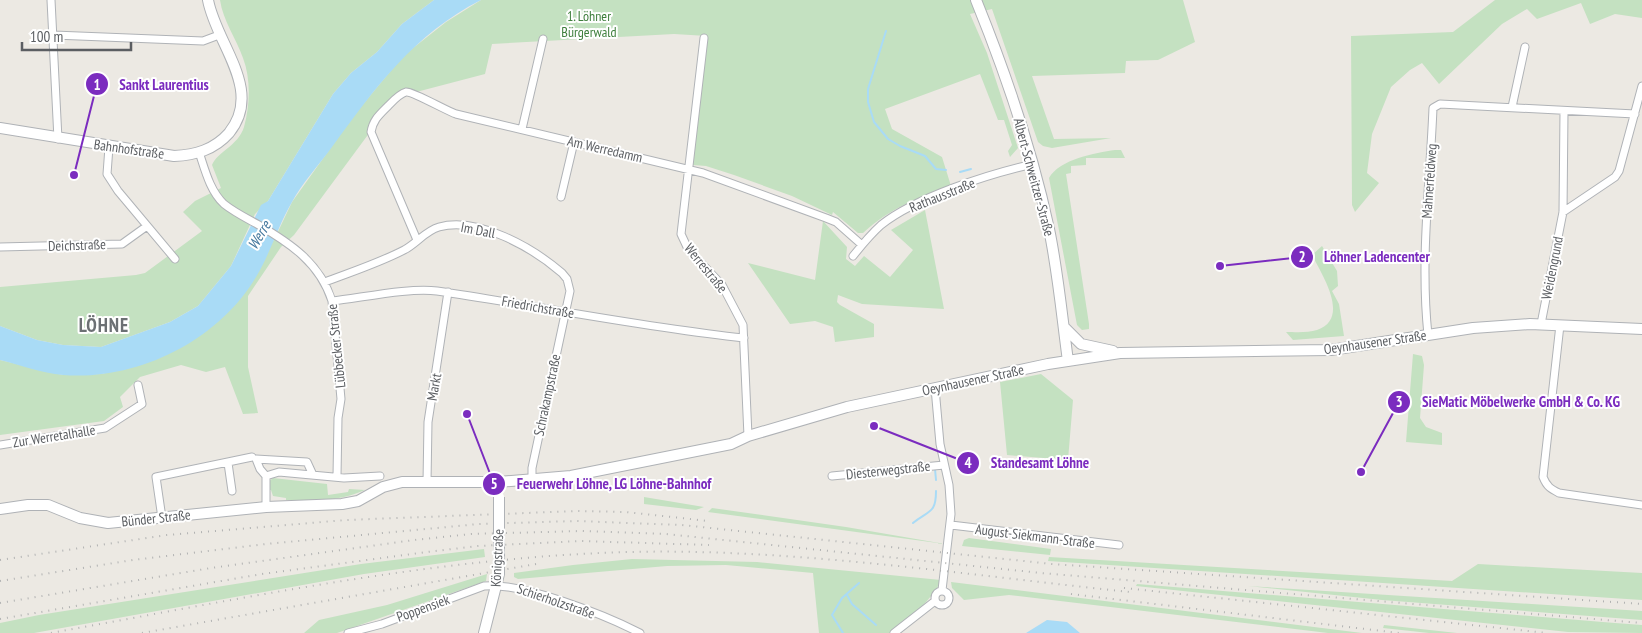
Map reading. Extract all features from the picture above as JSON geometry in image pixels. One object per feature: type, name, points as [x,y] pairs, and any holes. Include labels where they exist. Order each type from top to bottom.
[{"type":"main road","points":[[199,152],[216,145],[224,138],[236,123],[241,106],[240,81],[219,35],[208,0]]},
{"type":"main road","name":"Albert-Schweitzer-Straße","points":[[977,2],[1009,86],[1033,164],[1049,229],[1068,361]]},
{"type":"main road","name":"Bahnhofstraße","points":[[0,128],[174,156],[199,152]]},
{"type":"main road","name":"Oeynhausener Straße","points":[[316,506],[351,503],[392,484],[499,482],[571,476],[731,444],[748,436],[828,411],[1068,361],[1120,353],[1331,350],[1473,328],[1541,324],[1642,329]]},
{"type":"main road","points":[[1064,327],[1081,344],[1120,353]]},
{"type":"main road","name":"Königstraße","points":[[484,633],[499,579],[499,482]]},
{"type":"main road","name":"Bünder Straße","points":[[0,509],[28,504],[48,505],[80,518],[108,523],[266,508],[316,506]]},
{"type":"street","points":[[51,0],[58,138]]},
{"type":"street","points":[[54,35],[201,41],[219,35]]},
{"type":"street","name":"Werrestraße","points":[[704,38],[681,234],[688,249],[722,285],[740,317],[744,338],[748,436]]},
{"type":"street","points":[[522,129],[543,39]]},
{"type":"street","points":[[1512,106],[1525,47]]},
{"type":"street","points":[[1563,212],[1615,177],[1619,171],[1642,86]]},
{"type":"street","name":"Am Werredamm","points":[[418,240],[371,132],[374,121],[398,96],[407,92],[414,92],[437,107],[456,114],[689,169]]},
{"type":"street","name":"Mahnerfeldweg","points":[[1428,335],[1424,247],[1429,201],[1434,108],[1440,104],[1512,106],[1564,112],[1635,114]]},
{"type":"street","name":"Weidengrund","points":[[1541,324],[1563,212],[1564,112]]},
{"type":"street","points":[[561,197],[574,142]]},
{"type":"street","points":[[110,147],[107,174],[147,226],[175,258]]},
{"type":"street","name":"Lübbecker Straße","points":[[199,152],[212,187],[223,203],[298,249],[325,282],[332,302],[341,399],[338,418],[337,476]]},
{"type":"street","name":"Rathausstraße","points":[[853,256],[881,226],[921,202],[983,179],[1033,164]]},
{"type":"street","points":[[689,169],[836,222],[862,245]]},
{"type":"street","name":"Im Dall","points":[[325,282],[405,249],[438,227],[460,225],[503,234],[562,272],[567,279],[570,291],[565,311]]},
{"type":"street","name":"Deichstraße","points":[[0,247],[122,244],[147,226]]},
{"type":"street","name":"Friedrichstraße","points":[[332,302],[396,293],[448,292],[625,322],[744,338]]},
{"type":"street","name":"Markt","points":[[427,482],[428,422],[448,292]]},
{"type":"street","name":"Schrakampstraße","points":[[532,480],[532,468],[565,311]]},
{"type":"street","points":[[1560,324],[1543,477],[1546,484],[1549,488],[1560,493],[1642,505]]},
{"type":"street","name":"Zur Werretalhalle","points":[[0,445],[105,428],[142,404],[138,385]]},
{"type":"street","points":[[935,388],[944,465],[949,485],[950,525],[942,590]]},
{"type":"street","points":[[162,518],[156,477],[254,458],[307,462],[313,476]]},
{"type":"street","points":[[254,458],[266,476],[266,508]]},
{"type":"street","points":[[228,462],[232,491]]},
{"type":"street","name":"Diesterwegstraße","points":[[832,476],[944,465]]},
{"type":"street","points":[[266,476],[279,472],[313,476],[363,478],[367,475],[380,476]]},
{"type":"street","name":"August-Siekmann-Straße","points":[[950,525],[1119,545]]},
{"type":"street","name":"Poppensiek","points":[[348,633],[382,624],[499,579]]},
{"type":"street","name":"Schierholzstraße","points":[[499,579],[579,608],[640,633]]},
{"type":"street","points":[[935,601],[942,605],[948,601],[948,594],[942,590]]},
{"type":"street","points":[[894,633],[935,601],[936,593],[942,590]]},
{"type":"green space","points":[[220,0],[434,0],[402,24],[377,52],[351,73],[333,94],[268,201],[255,214],[231,266],[198,306],[170,322],[101,347],[63,345],[37,340],[0,326],[0,287],[145,273],[202,231],[183,212],[195,201],[221,188],[212,165],[218,156],[233,144],[241,134],[246,119],[248,101],[246,66],[224,15]]},
{"type":"green space","name":"1. Löhner Bürgerwald","points":[[481,0],[1183,0],[1195,42],[1158,60],[1126,61],[1125,73],[1032,76],[1054,139],[1111,138],[1052,148],[1043,146],[1038,142],[992,9],[970,14],[987,53],[1018,148],[1010,157],[1008,151],[1012,145],[1004,120],[998,120],[980,74],[885,109],[892,129],[942,157],[951,186],[894,210],[863,233],[858,233],[833,212],[832,215],[792,196],[734,175],[706,166],[693,165],[707,36],[674,34],[492,44],[485,74],[401,96],[372,124],[370,132],[294,235],[281,247],[248,296],[248,367],[258,413],[243,414],[225,367],[206,372],[181,365],[140,377],[120,397],[123,407],[104,421],[0,435],[0,360],[63,375],[101,374],[143,364],[274,240],[292,202],[354,115],[403,56],[446,22]]},
{"type":"green space","points":[[1495,0],[1642,0],[1642,18],[1615,14],[1590,24],[1581,3],[1537,19],[1527,9],[1502,24],[1439,84],[1422,63],[1410,70],[1391,87],[1372,134],[1367,173],[1379,183],[1355,212],[1352,205],[1351,36],[1453,32]]},
{"type":"green space","points":[[1121,150],[1125,158],[1086,158],[1086,165],[1071,166],[1071,173],[1066,174],[1089,324],[1089,329],[1082,330],[1077,325],[1049,178],[1054,171],[1069,162],[1088,155]]},
{"type":"green space","points":[[925,210],[944,309],[862,304],[838,295],[837,302],[840,305],[874,324],[874,337],[835,342],[833,327],[815,321],[790,324],[748,263],[815,280],[823,221],[847,247],[846,259],[855,266],[864,256],[890,277],[913,250],[891,230]]},
{"type":"green space","points":[[1322,246],[1337,271],[1338,286],[1332,291],[1339,304],[1344,336],[1293,340],[1286,332],[1317,330],[1327,324],[1332,316],[1331,296],[1312,255]]},
{"type":"green space","points":[[1413,354],[1422,356],[1424,365],[1420,418],[1426,427],[1442,433],[1442,445],[1406,442]]},
{"type":"green space","points":[[1041,374],[1073,400],[1068,460],[1007,455],[1000,382]]},
{"type":"green space","points":[[273,478],[327,484],[328,495],[348,492],[349,489],[365,490],[345,497],[317,500],[286,500],[286,498],[273,496],[271,490],[268,490],[268,482]]},
{"type":"green space","points":[[644,497],[704,507],[696,510],[644,504]]},
{"type":"green space","points":[[712,508],[846,527],[945,544],[708,512]]},
{"type":"green space","points":[[969,538],[1051,549],[1050,555],[962,546],[964,540]]},
{"type":"green space","points":[[484,549],[485,557],[364,574],[34,633],[0,633],[0,623],[39,615],[361,564]]},
{"type":"green space","points":[[1049,557],[1452,581],[1478,564],[1642,573],[1642,600],[1048,561]]},
{"type":"green space","points":[[632,559],[757,562],[941,580],[919,610],[903,625],[890,633],[819,633],[813,573],[726,565],[667,566],[518,579],[514,577],[514,573]]},
{"type":"green space","points":[[487,574],[486,581],[337,633],[304,633],[319,620],[387,605]]},
{"type":"green space","points":[[951,582],[1362,633],[1328,633],[1009,595],[964,600],[952,588]]},
{"type":"green space","points":[[1137,584],[1642,625],[1642,633],[1568,632],[1136,586]]},
{"type":"green space","points":[[1248,586],[1642,611],[1642,620],[1382,600]]},
{"type":"green space","points":[[1384,625],[1457,633],[1429,633],[1383,628]]},
{"type":"water","name":"Werre","points":[[434,0],[481,0],[436,29],[397,64],[380,84],[296,195],[256,277],[240,300],[220,320],[198,338],[173,352],[147,364],[119,371],[91,375],[63,375],[39,371],[0,360],[0,326],[37,340],[63,345],[101,347],[170,322],[198,306],[231,266],[261,205],[268,201],[333,94],[351,73],[377,52],[402,24]]},
{"type":"water","points":[[1047,620],[1067,622],[1080,633],[1026,633]]},
{"type":"waterway","points":[[886,31],[868,89],[868,102],[874,122],[888,139],[925,156],[936,169],[946,170]]},
{"type":"waterway","points":[[960,172],[971,169]]},
{"type":"waterway","points":[[935,469],[936,480]]},
{"type":"waterway","points":[[913,523],[933,508],[936,491]]},
{"type":"waterway","points":[[843,633],[832,615],[842,598],[859,583]]},
{"type":"waterway","points":[[847,595],[852,604],[876,625]]},
{"type":"railway","points":[[0,560],[167,535],[346,520],[578,511],[626,512],[708,521]]},
{"type":"railway","points":[[0,581],[133,560],[266,544],[479,524],[576,521],[682,525],[1052,564],[1642,604]]},
{"type":"railway","points":[[0,603],[211,568],[414,540],[471,534],[581,531],[666,534],[1041,573],[1642,623]]},
{"type":"railway","points":[[0,619],[262,574],[478,546],[581,541],[709,545]]},
{"type":"railway","points":[[51,633],[266,594],[411,571],[484,562],[629,552],[691,552],[816,558],[1130,592]]},
{"type":"railway","points":[[142,633],[536,564]]},
{"type":"railway","points":[[1124,588],[1547,633]]},
{"type":"railway","points":[[1071,594],[1399,633]]},
{"type":"place","name":"Sankt Laurentius","points":[[74,175]]},
{"type":"place","name":"Löhner Ladencenter","points":[[1220,266]]},
{"type":"place","name":"Feuerwehr Löhne, LG Löhne-Bahnhof","points":[[467,414]]},
{"type":"place","name":"Standesamt Löhne","points":[[874,426]]},
{"type":"place","name":"SieMatic Möbelwerke GmbH & Co. KG","points":[[1361,472]]},
{"type":"district","name":"LÖHNE","points":[[104,325]]}]
